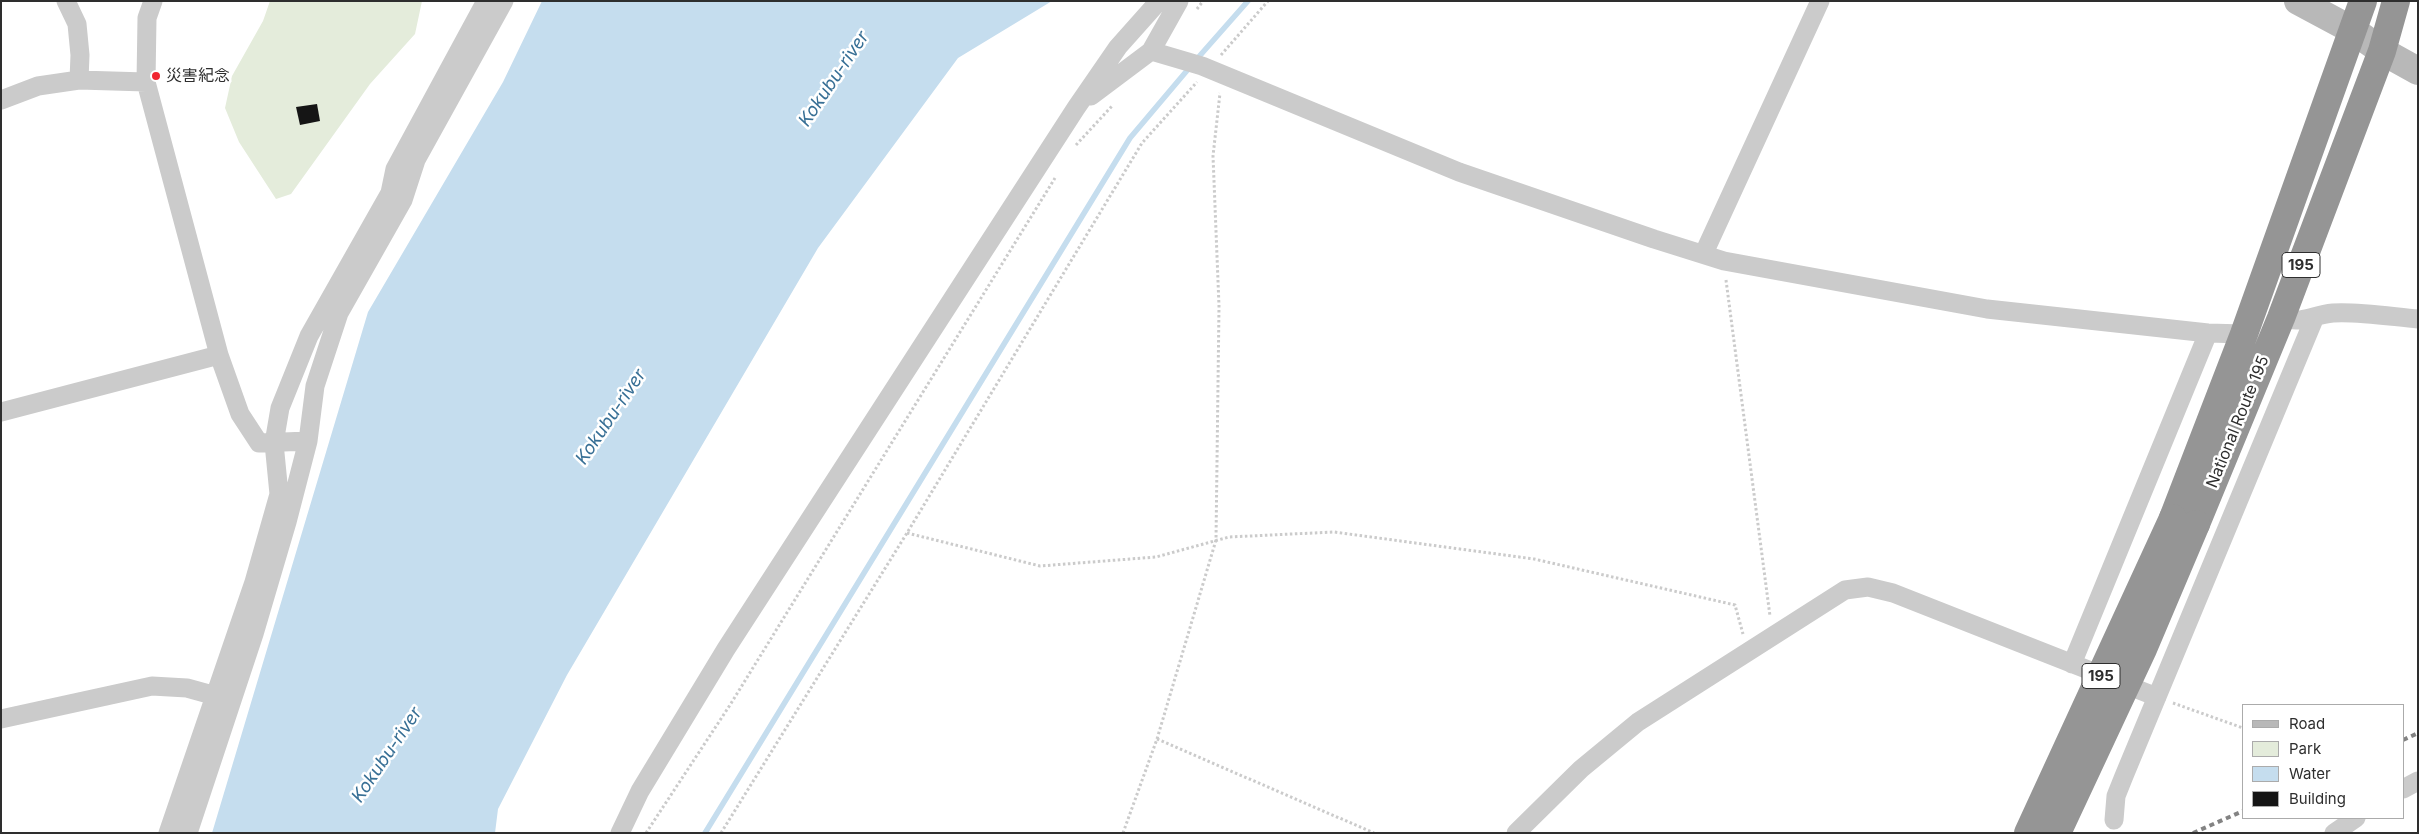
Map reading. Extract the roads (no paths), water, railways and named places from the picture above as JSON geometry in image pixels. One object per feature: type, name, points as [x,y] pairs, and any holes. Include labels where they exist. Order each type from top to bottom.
[{"type":"highway","name":"National Route 195","points":[[2057,833],[2143,649],[2244,334],[2354,31],[2363,1]]},
{"type":"highway","name":"National Route 195","points":[[2028,833],[2184,521],[2280,318],[2382,51],[2396,1]]},
{"type":"street","points":[[66,1],[77,24],[80,55],[79,80]]},
{"type":"street","points":[[153,1],[147,18],[146,82],[219,355],[245,421],[259,443],[308,441]]},
{"type":"street","points":[[168,833],[216,696],[279,494],[274,443],[280,408],[309,336],[390,193],[395,169],[486,1]]},
{"type":"street","points":[[188,833],[254,634],[287,522],[308,441],[315,386],[339,313],[404,200],[416,160],[504,1]]},
{"type":"street","points":[[620,833],[640,790],[726,649],[1076,108],[1118,47],[1160,1]]},
{"type":"street","points":[[1076,108],[1160,54],[1179,1]]},
{"type":"street","points":[[1704,253],[1820,1]]},
{"type":"street","points":[[2298,1],[2354,31],[2382,51],[2418,71]]},
{"type":"street","points":[[1160,54],[1211,70],[1459,172],[1724,261],[1987,309],[2208,333],[2244,334]]},
{"type":"street","points":[[1,100],[38,86],[79,80],[146,82]]},
{"type":"street","points":[[2280,318],[2293,321],[2314,319],[2333,313],[2418,319]]},
{"type":"street","points":[[2114,820],[2116,796],[2314,319]]},
{"type":"street","points":[[2072,664],[2208,333]]},
{"type":"street","points":[[1,412],[219,355]]},
{"type":"street","points":[[1516,833],[1580,769],[1638,722],[1845,590],[1868,586],[1893,593],[2157,697]]},
{"type":"street","points":[[1,719],[152,686],[187,688],[216,696]]},
{"type":"street","points":[[2404,788],[2418,781]]},
{"type":"street","points":[[2334,833],[2355,819]]},
{"type":"water","name":"Kokubu-river","points":[[542,1],[1052,1],[958,58],[818,248],[567,675],[498,809],[495,833],[212,833],[368,312],[503,82]]},
{"type":"waterway","points":[[1196,60],[1248,1]]},
{"type":"waterway","points":[[705,833],[1130,138],[1190,67]]},
{"type":"railway","points":[[2404,740],[2418,733]]},
{"type":"railway","points":[[2193,833],[2242,811]]},
{"type":"place","name":"災害紀念","points":[[156,76]]}]
